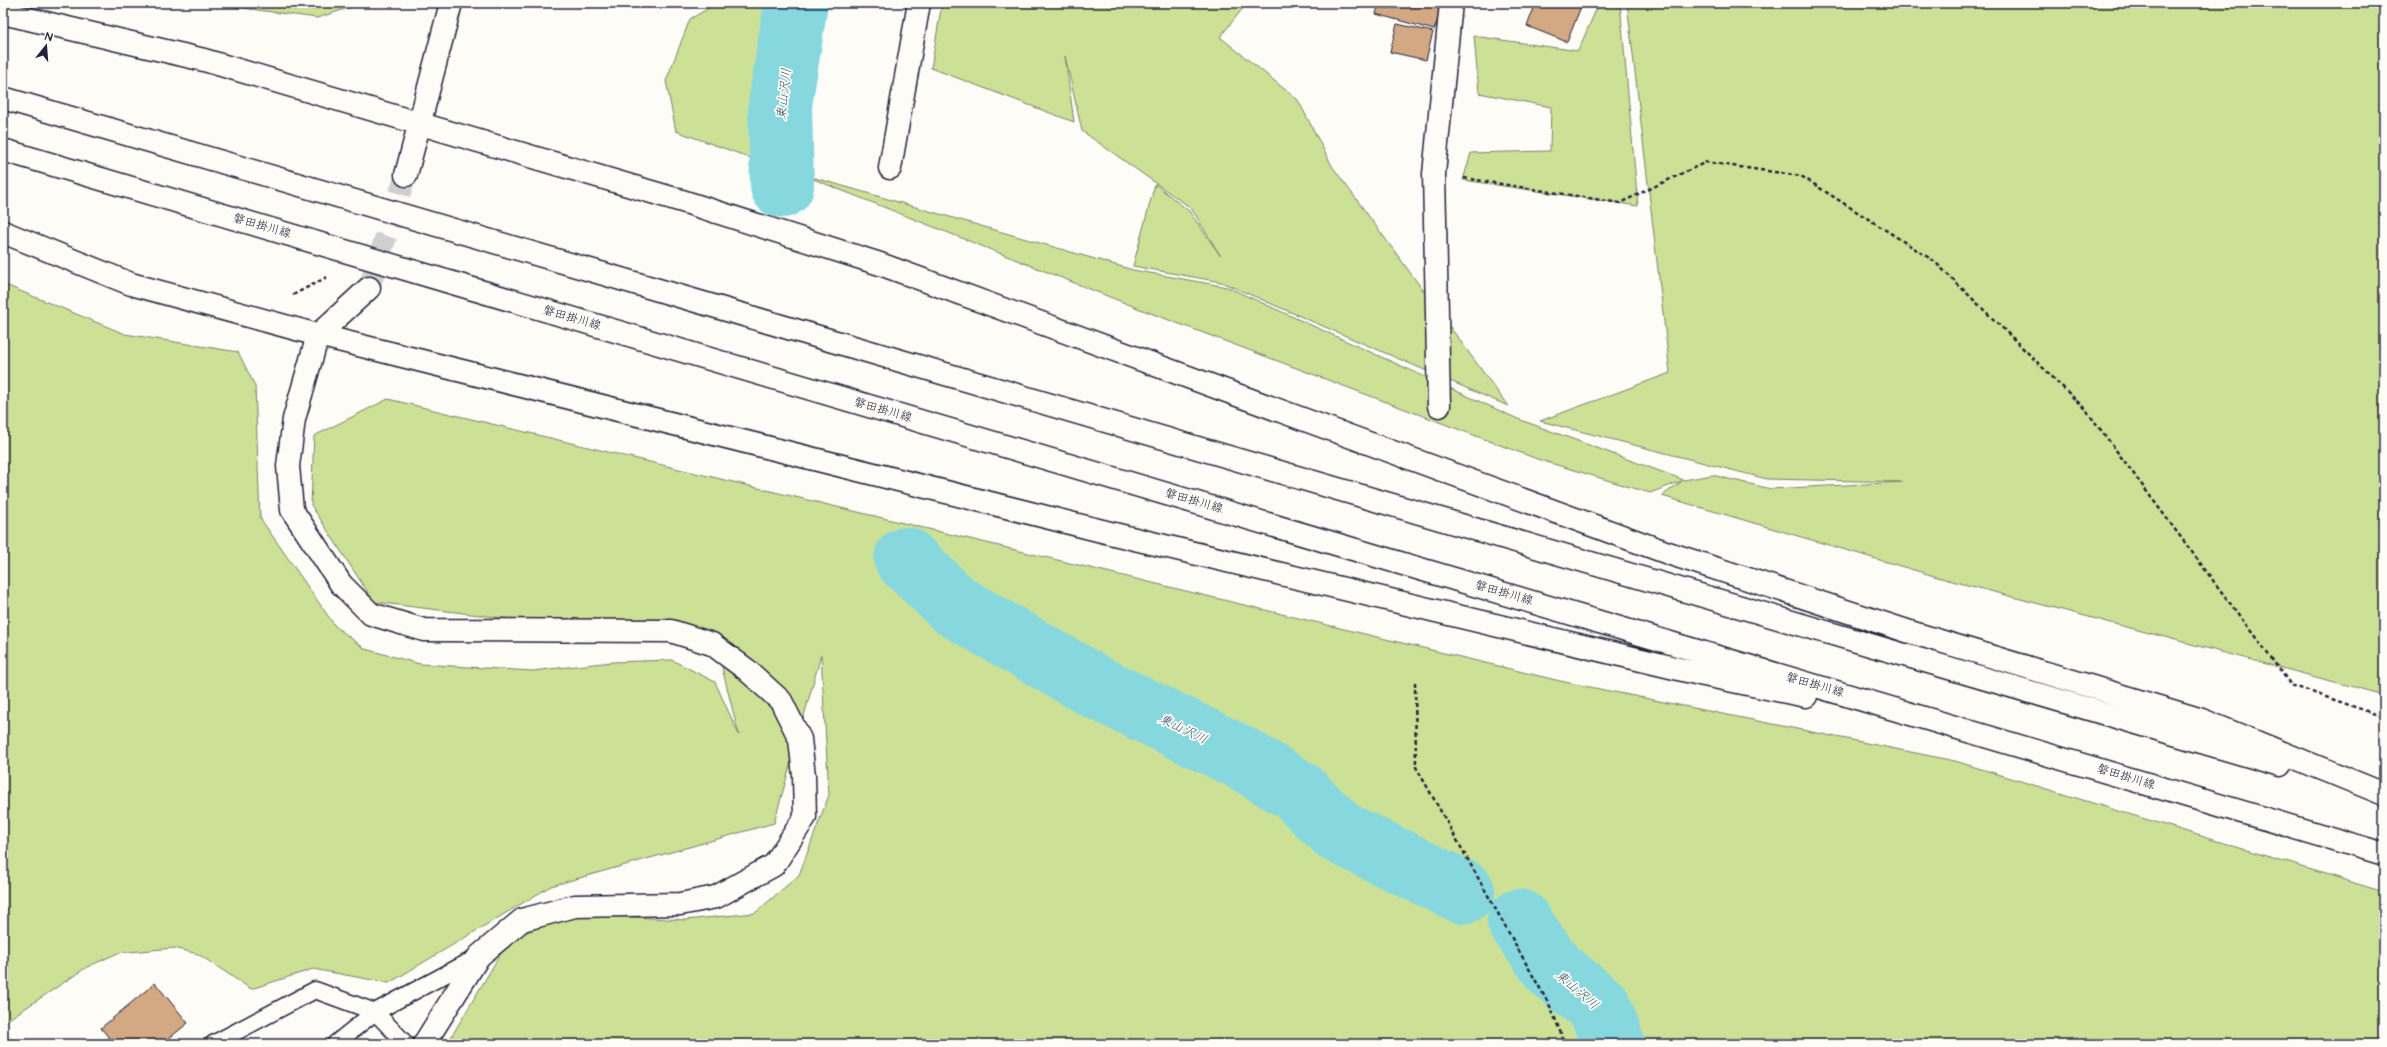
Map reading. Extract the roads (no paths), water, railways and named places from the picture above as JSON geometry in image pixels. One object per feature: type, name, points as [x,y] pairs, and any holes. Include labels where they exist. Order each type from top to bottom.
[{"type":"main road","points":[[406,175],[451,3]]},
{"type":"main road","points":[[890,168],[919,3]]},
{"type":"main road","points":[[1439,406],[1434,174],[1451,3]]},
{"type":"main road","points":[[3,13],[204,60],[675,199],[880,264],[1668,553],[1910,632],[2202,720],[2384,795]]},
{"type":"main road","points":[[3,98],[2384,795]]},
{"type":"main road","name":"磐田掛川線","points":[[3,150],[2384,854]]},
{"type":"main road","points":[[3,232],[131,284],[318,335],[1114,534],[1704,675],[1954,726]]},
{"type":"main road","points":[[369,288],[318,335],[294,419],[288,466],[292,510],[341,584],[372,614],[424,630],[671,631],[712,644],[746,670],[781,701],[800,739],[804,776],[805,817],[774,864],[716,897],[680,904],[575,906],[522,920],[480,956],[424,1044]]},
{"type":"lane","points":[[335,1044],[375,1012],[480,956]]},
{"type":"lane","points":[[213,1044],[315,990],[375,1012],[406,1044]]},
{"type":"waterway","name":"東山沢川","points":[[782,186],[780,105],[796,3]]},
{"type":"waterway","name":"東山沢川","points":[[906,559],[955,606],[1094,686],[1240,757],[1297,791],[1339,832],[1463,892]]},
{"type":"waterway","name":"東山沢川","points":[[1519,921],[1554,970],[1600,1007],[1613,1044]]},
{"type":"tunnel","points":[[369,288],[406,175]]}]
